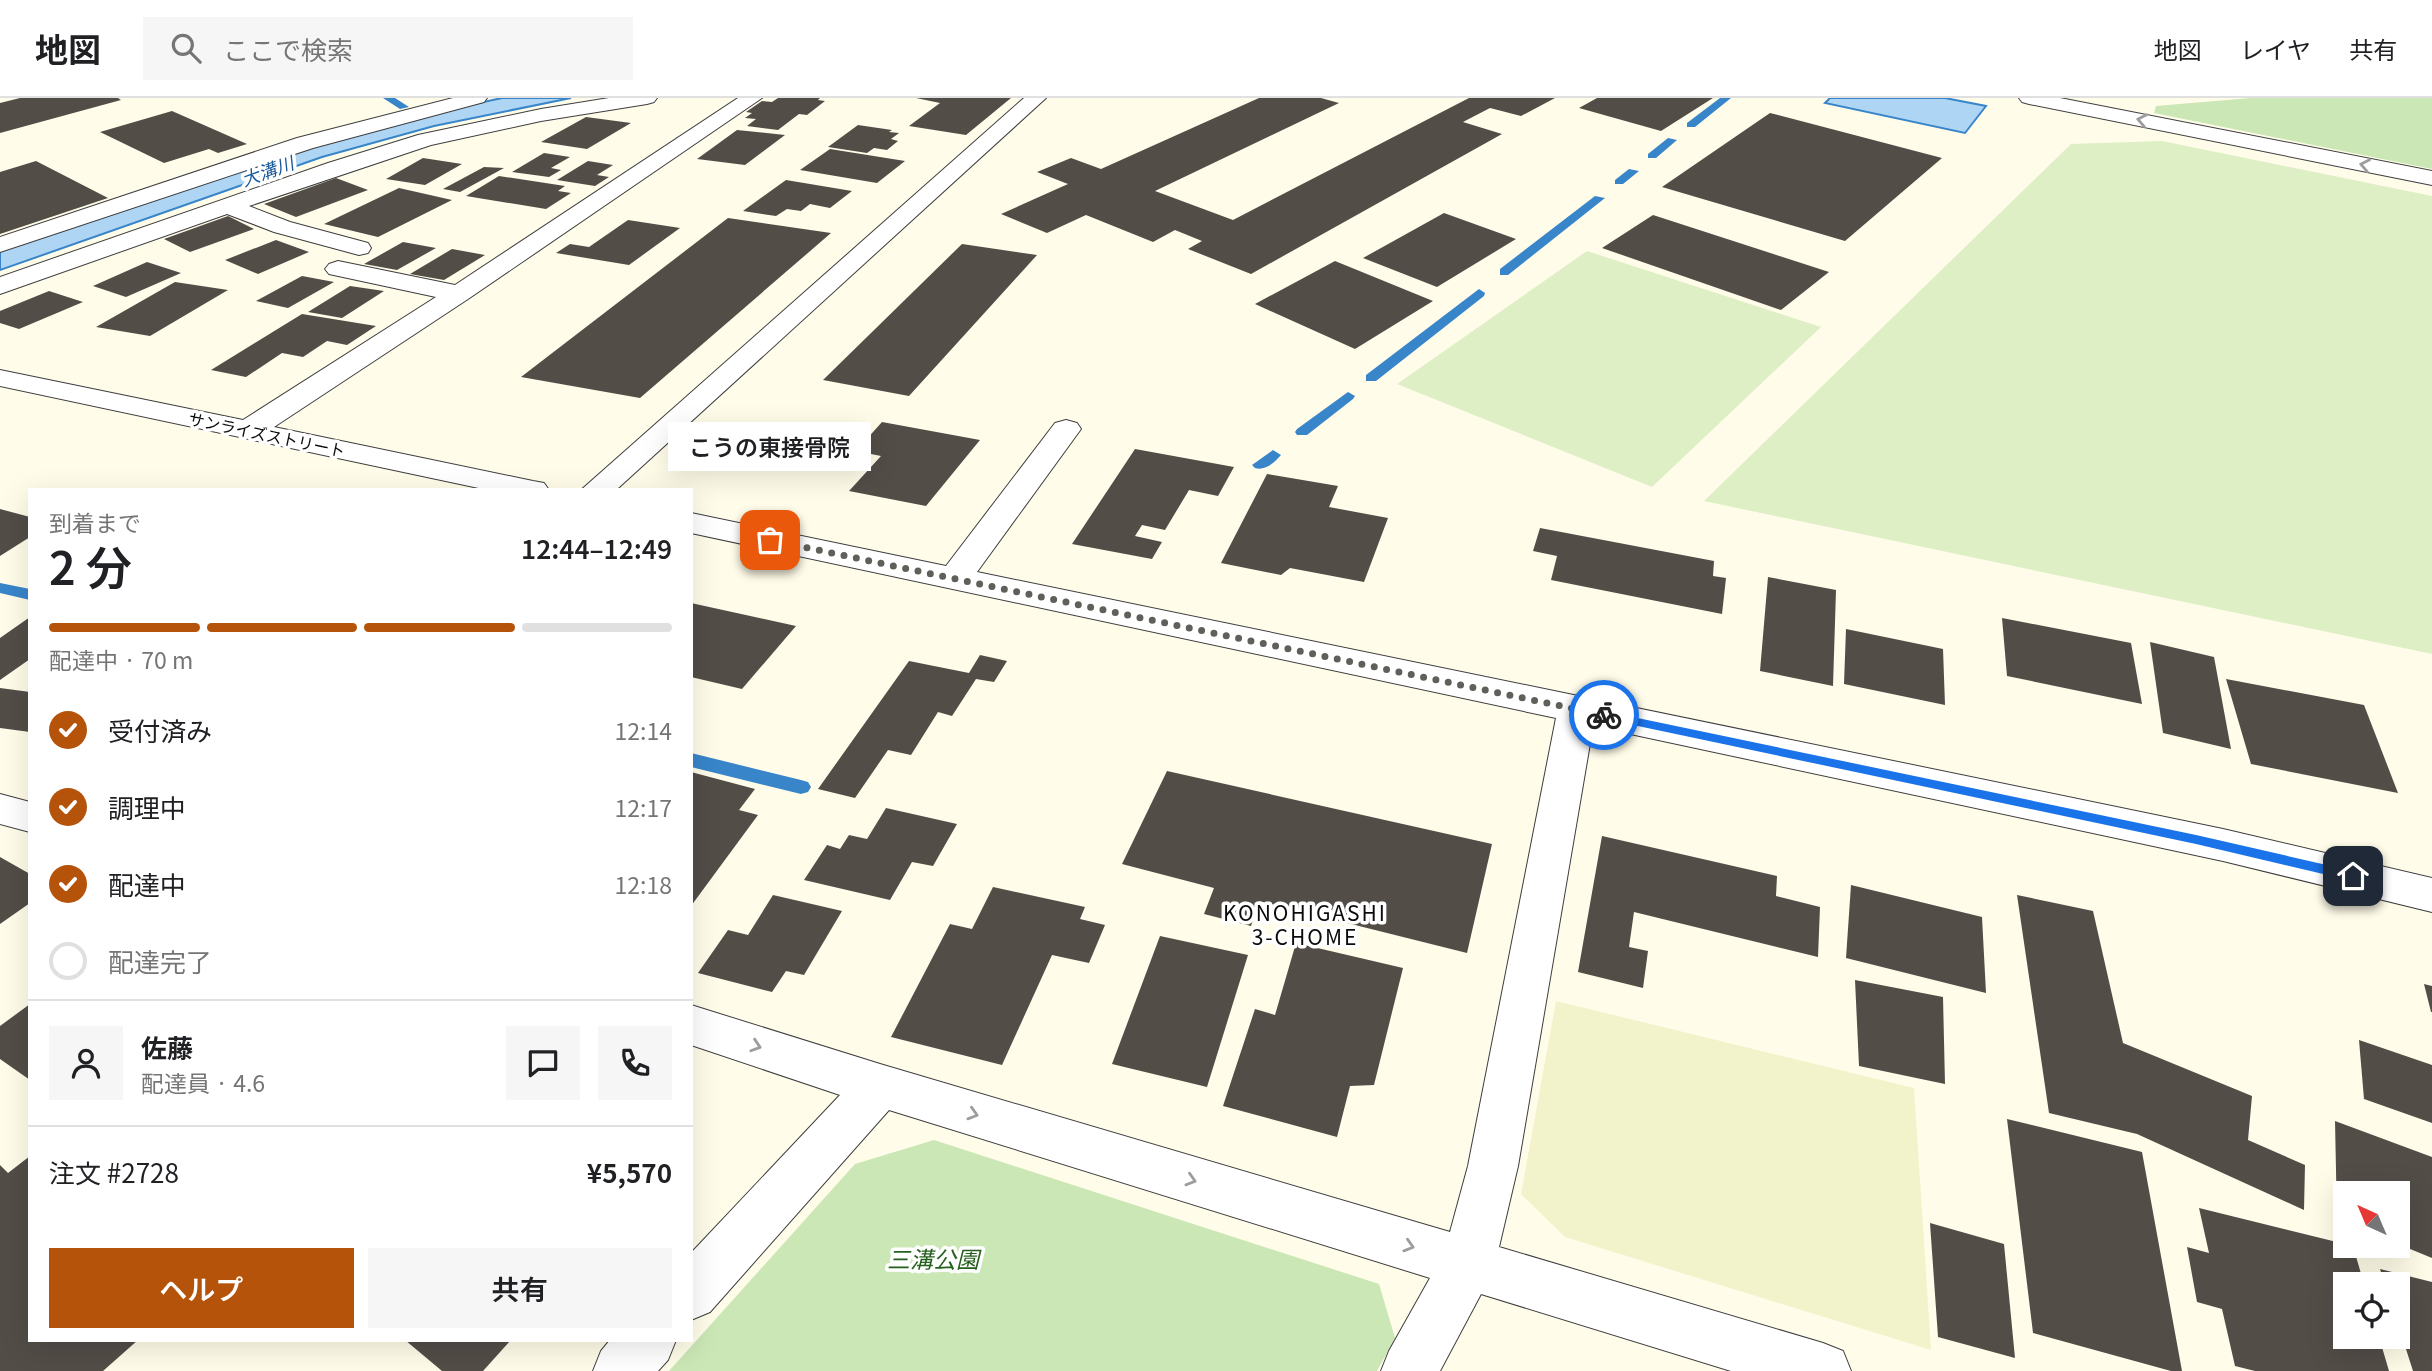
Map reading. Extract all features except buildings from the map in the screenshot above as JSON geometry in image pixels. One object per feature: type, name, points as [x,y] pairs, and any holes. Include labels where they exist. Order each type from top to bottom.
[{"type":"street","points":[[0,245],[305,143],[396,117],[477,98]]},
{"type":"street","points":[[0,286],[422,137],[647,98]]},
{"type":"street","points":[[248,430],[459,294],[752,98]]},
{"type":"street","points":[[599,488],[1036,98]]},
{"type":"street","points":[[2029,98],[2432,178]]},
{"type":"street","points":[[2066,105],[2135,99]]},
{"type":"street","points":[[374,106],[396,117],[422,137]]},
{"type":"street","points":[[227,206],[282,227],[359,248]]},
{"type":"street","points":[[338,268],[459,294]]},
{"type":"street","name":"サンライズストリート","points":[[0,378],[524,488]]},
{"type":"street","points":[[955,579],[1066,429]]},
{"type":"street","points":[[693,523],[2209,842],[2432,895]]},
{"type":"street","points":[[1409,1371],[1468,1264],[1493,1166],[1577,709]]},
{"type":"street","points":[[0,809],[28,816]]},
{"type":"street","points":[[693,1027],[880,1086],[1823,1371]]},
{"type":"street","points":[[693,1291],[880,1086]]},
{"type":"street","points":[[621,1371],[646,1342]]},
{"type":"green space","points":[[2251,98],[2432,98],[2432,169],[2154,113],[2156,106]]},
{"type":"green space","points":[[2162,141],[2432,196],[2432,654],[1704,501],[2071,144]]},
{"type":"green space","points":[[1587,251],[1821,327],[1652,487],[1397,384]]},
{"type":"green space","points":[[1556,1001],[1914,1088],[1931,1350],[1565,1237],[1521,1194]]},
{"type":"green space","name":"三溝公園","points":[[934,1140],[1379,1284],[1395,1338],[1377,1371],[669,1371],[855,1164]]},
{"type":"water","name":"大溝川","points":[[502,98],[571,98],[434,126],[322,157],[0,270],[0,251],[124,208],[311,147]]},
{"type":"water","points":[[1830,98],[1945,98],[1986,106],[1965,133],[1825,103]]},
{"type":"waterway","points":[[388,98],[404,107]]},
{"type":"waterway","points":[[1691,125],[1726,98]]},
{"type":"waterway","points":[[1652,156],[1672,140]]},
{"type":"waterway","points":[[1619,182],[1633,171]]},
{"type":"waterway","points":[[1504,272],[1599,198]]},
{"type":"waterway","points":[[1371,378],[1479,293]]},
{"type":"waterway","points":[[1302,432],[1348,396]]},
{"type":"waterway","points":[[1260,465],[1273,455]]},
{"type":"waterway","points":[[0,588],[28,595]]},
{"type":"waterway","points":[[693,760],[801,787]]},
{"type":"way so far","points":[[770,540],[1604,715]]},
{"type":"place","name":"こうの東接骨院","points":[[770,540]]},
{"type":"district","name":"KONOHIGASHI 3-CHOME","points":[[1305,924]]},
{"type":"route","points":[[1604,715],[2196,839],[2353,876]]}]
